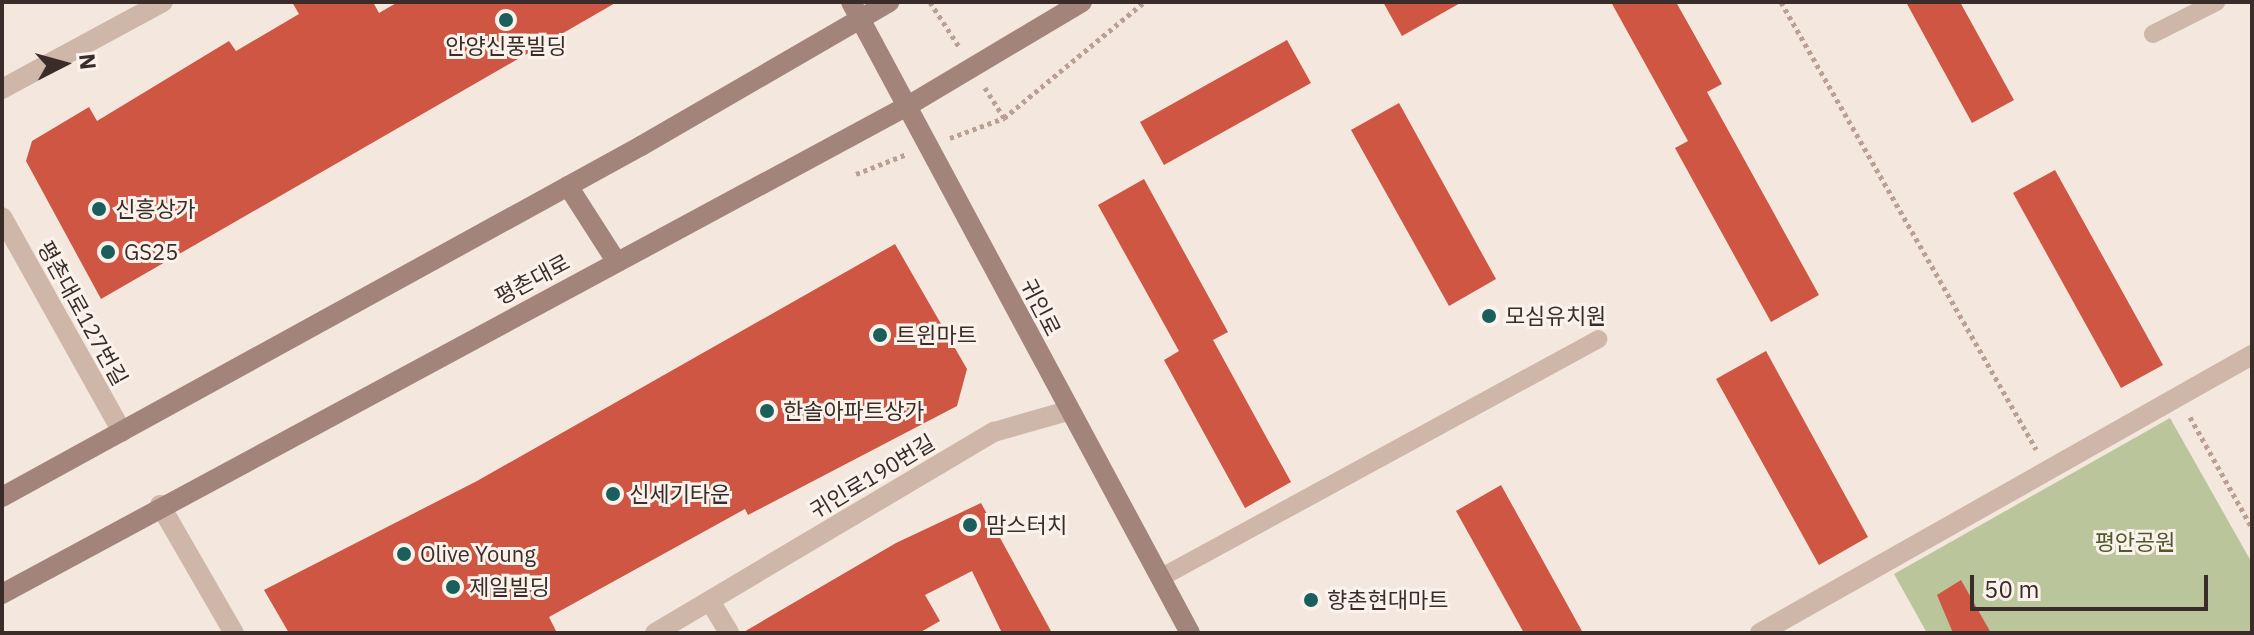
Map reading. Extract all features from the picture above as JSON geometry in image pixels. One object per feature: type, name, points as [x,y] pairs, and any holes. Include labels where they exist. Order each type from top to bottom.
[{"type":"street","points":[[2,89],[163,2]]},
{"type":"street","points":[[2,497],[568,186],[856,10],[889,2]]},
{"type":"street","name":"평촌대로","points":[[2,594],[160,505],[911,104],[1082,2]]},
{"type":"street","name":"귀인로","points":[[856,10],[911,104],[1067,411],[1162,577],[1190,633]]},
{"type":"street","points":[[568,186],[616,261]]},
{"type":"street","name":"평촌대로127번길","points":[[2,217],[122,432]]},
{"type":"street","points":[[1760,633],[2252,355]]},
{"type":"street","name":"귀인로190번길","points":[[655,633],[994,432],[1067,411]]},
{"type":"street","points":[[160,505],[234,633]]},
{"type":"street","points":[[710,601],[729,633]]},
{"type":"lane","points":[[2153,34],[2216,2]]},
{"type":"lane","points":[[1162,577],[1598,339]]},
{"type":"path","points":[[1004,118],[1144,2]]},
{"type":"path","points":[[1781,2],[2048,469]]},
{"type":"path","points":[[2178,395],[2252,528]]},
{"type":"green space","name":"평안공원","points":[[2170,418],[2252,563],[2252,633],[1927,633],[1894,574]]},
{"type":"building","points":[[292,2],[373,2],[379,13],[398,2],[617,2],[101,299],[26,161],[32,141],[89,107],[97,121],[229,41],[236,51],[299,14]]},
{"type":"building","points":[[1383,2],[1462,2],[1402,36]]},
{"type":"building","points":[[1611,2],[1676,2],[1722,84],[1707,92],[1819,295],[1771,322],[1675,148],[1688,141]]},
{"type":"building","points":[[1906,2],[1960,2],[2014,100],[1972,123]]},
{"type":"building","points":[[1287,40],[1311,83],[1164,165],[1140,122]]},
{"type":"building","points":[[1399,103],[1496,279],[1449,306],[1351,130]]},
{"type":"building","points":[[2055,170],[2163,365],[2121,388],[2013,193]]},
{"type":"building","points":[[1144,179],[1228,332],[1213,340],[1291,482],[1245,508],[1164,360],[1179,351],[1098,205]]},
{"type":"building","points":[[895,244],[967,369],[957,406],[748,515],[745,509],[549,617],[557,633],[289,633],[264,590],[477,481]]},
{"type":"building","points":[[1766,351],[1868,537],[1819,565],[1716,379]]},
{"type":"building","points":[[1501,485],[1583,633],[1524,633],[1456,511]]},
{"type":"building","points":[[981,503],[1052,633],[1002,633],[972,571],[925,595],[940,621],[919,633],[742,633],[896,543]]},
{"type":"building","points":[[1961,580],[1991,633],[1953,633],[1937,595]]},
{"type":"place","name":"안양신풍빌딩","points":[[506,20]]},
{"type":"place","name":"신흥상가","points":[[99,209]]},
{"type":"place","name":"GS25","points":[[108,252]]},
{"type":"place","name":"모심유치원","points":[[1489,316]]},
{"type":"place","name":"트윈마트","points":[[880,335]]},
{"type":"place","name":"한솔아파트상가","points":[[767,411]]},
{"type":"place","name":"신세기타운","points":[[613,494]]},
{"type":"place","name":"맘스터치","points":[[970,525]]},
{"type":"place","name":"Olive Young","points":[[404,554]]},
{"type":"place","name":"제일빌딩","points":[[453,587]]},
{"type":"place","name":"향촌현대마트","points":[[1311,600]]}]
